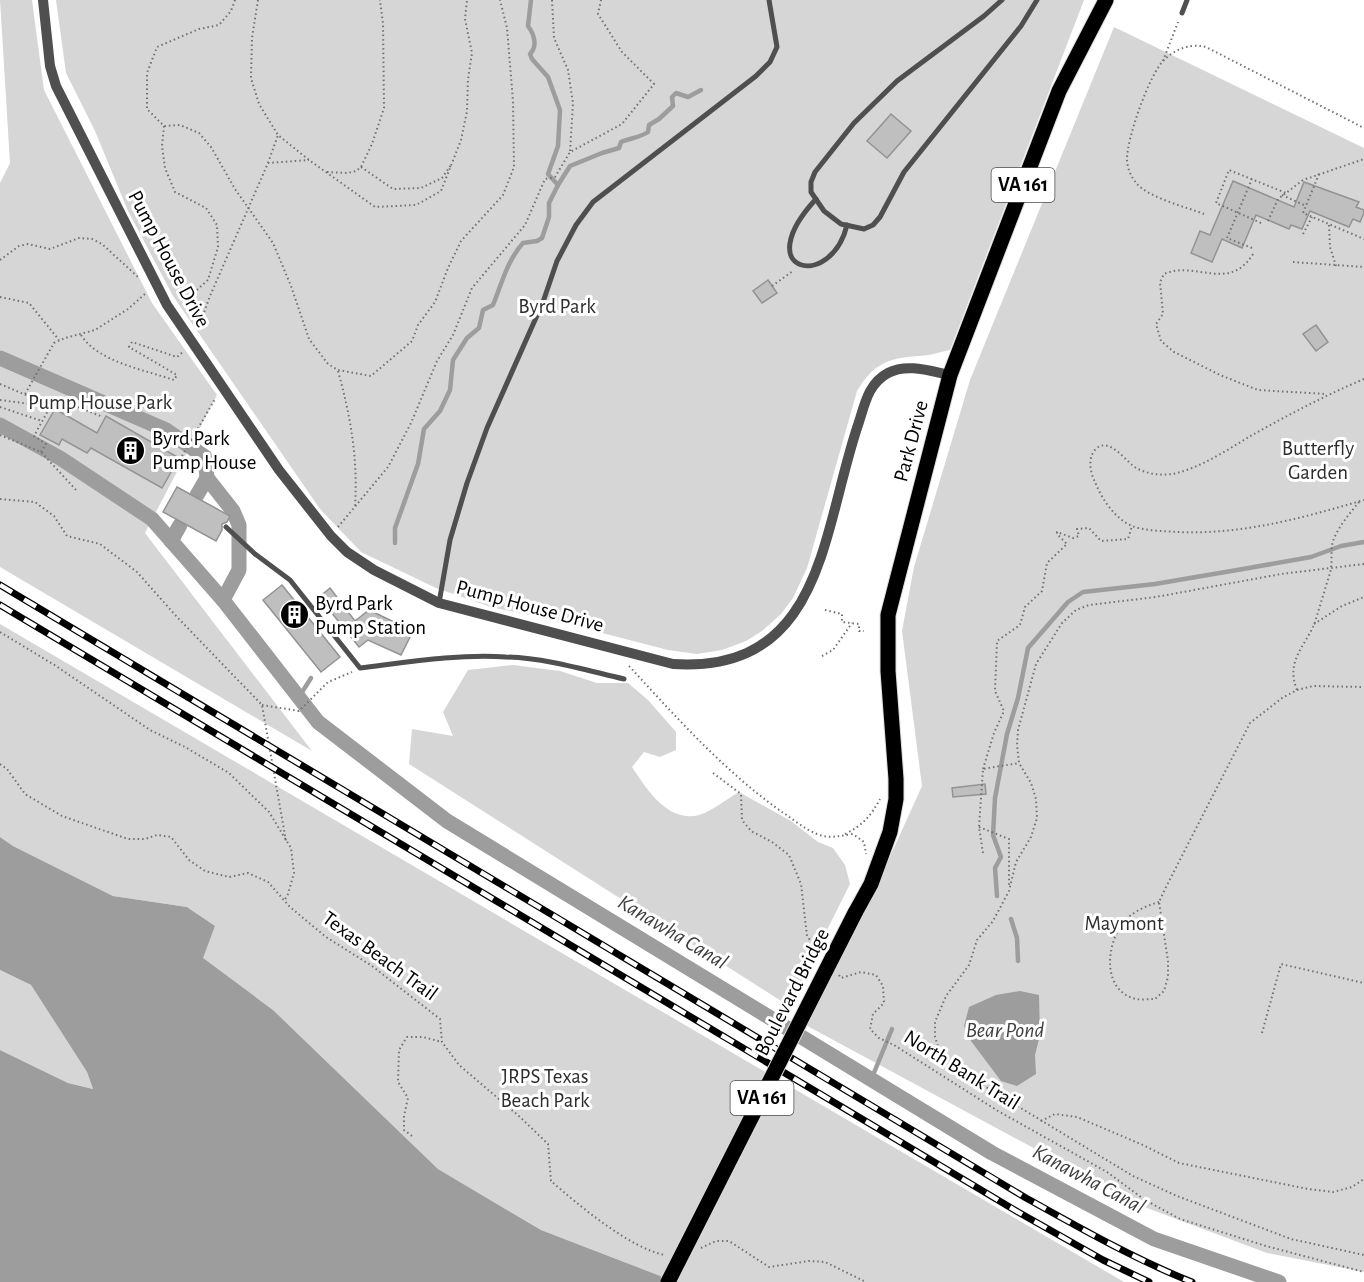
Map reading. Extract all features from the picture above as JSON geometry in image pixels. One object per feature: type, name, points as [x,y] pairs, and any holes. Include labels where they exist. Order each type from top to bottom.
[{"type":"main road","name":"Park Drive","points":[[855,914],[871,884],[890,832],[896,799],[888,671],[888,615],[950,375],[1059,91],[1106,0]]},
{"type":"main road","name":"Boulevard Bridge","points":[[668,1282],[855,914]]},
{"type":"street","name":"Pump House Drive","points":[[43,0],[50,66],[56,86],[154,286],[279,470],[331,536],[347,552],[374,570],[439,603],[673,664],[710,663],[753,650],[781,630],[805,597],[814,576],[854,435],[870,390],[878,379],[902,368],[917,368],[950,375]]},
{"type":"lane","points":[[439,603],[450,540],[467,483],[487,428],[543,302],[557,261],[576,225],[593,202],[756,76],[770,62],[776,54],[777,47],[769,0]]},
{"type":"lane","points":[[1002,0],[897,81],[854,123],[815,172],[811,182],[811,192],[824,211],[841,224],[864,229],[873,225],[880,217],[904,172],[1021,26],[1037,0]]},
{"type":"lane","points":[[1182,13],[1187,0]]},
{"type":"lane","points":[[816,199],[800,218],[791,238],[790,256],[795,264],[804,267],[816,264],[833,254],[844,236],[847,225]]},
{"type":"lane","points":[[226,527],[255,554],[290,580],[360,668],[462,656],[508,657],[551,662],[624,679]]},
{"type":"path","points":[[235,0],[231,11],[219,25],[199,29],[157,47],[147,73],[147,109],[164,126],[180,125],[199,133],[211,147],[249,210],[273,243],[309,339],[328,364],[338,370],[371,376],[412,341],[418,325],[435,302],[461,241],[503,195],[514,167],[507,28],[500,0]]},
{"type":"path","points":[[258,0],[252,38],[251,78],[260,104],[278,135],[375,207],[416,205],[441,191],[461,140],[467,111],[472,53],[465,19],[467,0]]},
{"type":"path","points":[[327,172],[348,173],[356,171],[361,166],[372,144],[384,108],[383,24],[380,0]]},
{"type":"path","points":[[331,536],[388,467],[411,423],[437,361],[453,335],[472,288],[525,225],[545,179],[555,177],[570,152],[573,103],[568,70],[554,38],[552,0]]},
{"type":"path","points":[[570,152],[622,124],[654,84],[622,52],[597,14],[601,0]]},
{"type":"path","points":[[1182,13],[1163,61],[1149,86],[1132,131],[1127,156],[1128,168],[1138,185],[1148,192],[1204,214]]},
{"type":"path","points":[[1163,61],[1184,48],[1206,47],[1364,128]]},
{"type":"path","points":[[164,126],[162,146],[165,168],[175,192],[206,208],[217,225],[219,247],[208,280],[182,303],[174,314]]},
{"type":"path","points":[[81,335],[87,344],[99,354],[174,380],[177,375],[129,348],[132,342],[177,357],[193,344],[210,296],[249,210],[278,135]]},
{"type":"path","points":[[1268,221],[1278,199],[1303,180],[1364,159]]},
{"type":"path","points":[[268,163],[309,160]]},
{"type":"path","points":[[361,166],[393,189],[421,188],[442,178],[454,160]]},
{"type":"path","points":[[1261,223],[1216,204],[1229,170],[1306,206]]},
{"type":"path","points":[[1319,174],[1303,213],[1364,239]]},
{"type":"path","points":[[1252,179],[1227,238],[1252,248]]},
{"type":"path","points":[[1303,234],[1312,217]]},
{"type":"path","points":[[1329,224],[1330,247],[1336,266]]},
{"type":"path","points":[[0,260],[19,246],[28,244],[50,249],[79,238],[92,239],[102,244],[154,286],[128,309],[95,330],[54,343],[25,394]]},
{"type":"path","points":[[1253,254],[1246,266],[1236,272],[1215,274],[1173,271],[1164,274],[1160,282],[1163,314],[1156,324],[1161,341],[1193,363],[1258,390],[1329,394]]},
{"type":"path","points":[[1293,262],[1364,267]]},
{"type":"path","points":[[772,286],[800,265]]},
{"type":"path","points":[[0,297],[29,303],[59,340]]},
{"type":"path","points":[[338,370],[350,411],[357,478],[356,507]]},
{"type":"path","points":[[1364,379],[1329,394],[1182,472],[1155,475],[1143,471],[1133,466],[1110,446],[1098,447],[1092,455],[1090,466],[1099,494],[1119,518],[1132,526],[1166,531],[1220,533],[1246,530],[1364,500]]},
{"type":"path","points":[[0,384],[50,407]]},
{"type":"path","points":[[0,400],[38,405],[40,401]]},
{"type":"path","points":[[41,452],[46,444],[34,436],[54,400],[103,417]]},
{"type":"path","points":[[182,456],[213,400]]},
{"type":"path","points":[[0,406],[42,421]]},
{"type":"path","points":[[0,435],[41,452],[77,491]]},
{"type":"path","points":[[0,499],[35,502],[54,516],[67,536],[100,544],[137,572],[262,705],[286,841]]},
{"type":"path","points":[[1297,690],[1293,682],[1293,672],[1303,640],[1314,624],[1331,569],[1334,540],[1359,502]]},
{"type":"path","points":[[983,853],[979,827],[983,770],[994,733],[1004,711],[995,691],[997,641],[1020,626],[1025,607],[1042,591],[1047,564],[1067,544],[1057,532],[1073,538],[1079,536],[1077,529],[1089,528],[1101,541],[1128,539],[1132,526]]},
{"type":"path","points":[[1364,564],[1281,574],[1156,597],[1089,605],[1076,610],[1062,623],[1036,664],[1018,730],[1019,763],[1036,799],[1037,818],[1030,837],[1016,862],[1009,891],[993,921],[977,940],[969,965],[946,996],[935,1022],[935,1037],[940,1053],[953,1068],[1133,1176],[1177,1196],[1291,1239],[1364,1255]]},
{"type":"path","points":[[1314,624],[1342,606],[1364,597]]},
{"type":"path","points":[[825,610],[842,614],[842,622],[859,624],[859,631],[864,631]]},
{"type":"path","points":[[822,656],[833,650],[852,623]]},
{"type":"path","points":[[0,632],[56,666],[150,730],[230,773],[269,812],[291,848],[294,873],[284,901]]},
{"type":"path","points":[[613,648],[687,729],[736,776],[816,834],[830,838],[853,834],[864,842],[867,858]]},
{"type":"path","points":[[262,705],[299,711],[328,682],[360,668]]},
{"type":"path","points":[[1159,902],[1145,906],[1123,922],[1115,937],[1110,957],[1110,976],[1119,990],[1135,999],[1155,999],[1164,991],[1168,977],[1168,961],[1159,902],[1181,854],[1250,723],[1282,698],[1297,690],[1313,686],[1364,687]]},
{"type":"path","points":[[983,770],[1019,763]]},
{"type":"path","name":"Texas Beach Trail","points":[[0,764],[7,769],[24,794],[62,816],[128,839],[145,839],[157,835],[171,837],[189,860],[206,871],[229,876],[248,873],[268,882],[284,901],[326,937],[372,966],[440,1019],[442,1042],[459,1065],[548,1144],[551,1181],[576,1203],[624,1237],[659,1254],[671,1257]]},
{"type":"path","points":[[713,773],[741,794],[742,820],[751,831],[772,842],[789,855],[801,884],[807,936],[822,956]]},
{"type":"path","points":[[843,836],[869,819],[880,799]]},
{"type":"path","points":[[979,827],[1009,839],[1009,891]]},
{"type":"path","points":[[1262,1033],[1281,964],[1364,983]]},
{"type":"path","name":"North Bank Trail","points":[[835,971],[841,978],[861,972],[876,975],[883,986],[884,1003],[873,1014],[870,1029],[879,1038],[894,1045],[998,1111],[1107,1172],[1145,1200],[1180,1218],[1266,1246],[1364,1272]]},
{"type":"path","points":[[412,1136],[404,1130],[408,1098],[398,1082],[399,1050],[407,1037],[423,1037],[442,1042]]},
{"type":"path","points":[[1041,1120],[1054,1114],[1077,1117],[1179,1163],[1308,1189],[1333,1192],[1352,1187],[1364,1179]]},
{"type":"path","points":[[692,1253],[716,1241],[729,1241],[769,1267],[809,1261],[825,1262],[866,1282]]},
{"type":"green space","name":"Pump House Park","points":[[0,0],[32,0],[44,90],[152,303],[217,395],[145,533],[312,751],[0,567],[0,183],[10,163]]},
{"type":"green space","name":"Byrd Park","points":[[56,0],[1084,0],[950,350],[890,361],[869,374],[857,391],[807,568],[793,598],[781,614],[762,631],[746,641],[722,650],[697,654],[668,650],[491,607],[436,588],[361,552],[320,509],[173,296],[128,211],[95,131],[66,73]]},
{"type":"green space","name":"Maymont","points":[[1114,27],[1364,148],[1364,1272],[1267,1253],[1139,1205],[800,1022],[873,894],[922,786],[902,631],[914,567],[970,380]]},
{"type":"green space","name":"JRPS Texas Beach Park","points":[[0,624],[1124,1282],[676,1282],[541,1230],[438,1169],[273,1010],[202,958],[215,926],[187,907],[113,896],[13,846],[0,837]]},
{"type":"green space","points":[[513,665],[560,671],[597,683],[628,683],[648,700],[676,732],[676,750],[660,757],[644,752],[632,767],[651,794],[667,809],[677,814],[699,815],[739,792],[791,821],[818,842],[833,848],[845,865],[850,884],[789,1006],[409,764],[412,729],[453,736],[443,712],[468,670]]},
{"type":"green space","points":[[0,970],[31,985],[87,1072],[93,1089],[68,1083],[0,1050]]},
{"type":"water","points":[[0,837],[13,846],[113,896],[187,907],[215,926],[203,958],[273,1010],[438,1169],[541,1230],[676,1282],[0,1282],[0,1050],[68,1083],[93,1089],[87,1072],[31,985],[0,970]]},
{"type":"water","name":"Bear Pond","points":[[1020,991],[1039,995],[1040,1035],[1035,1055],[1036,1074],[1017,1086],[1001,1081],[971,1041],[964,1026],[969,1007],[996,995]]},
{"type":"building","points":[[891,114],[911,131],[887,158],[867,141]]},
{"type":"building","points":[[1233,181],[1294,207],[1304,182],[1359,202],[1356,207],[1364,210],[1364,213],[1360,222],[1353,219],[1349,227],[1310,211],[1302,229],[1291,225],[1289,229],[1256,215],[1242,248],[1222,239],[1212,262],[1191,253],[1200,231],[1210,235]]},
{"type":"building","points":[[768,280],[777,293],[762,303],[753,291]]},
{"type":"building","points":[[1316,325],[1328,342],[1316,351],[1303,334]]},
{"type":"building","name":"Byrd Park Pump House","points":[[55,409],[97,433],[106,416],[179,458],[162,488],[91,448],[87,453],[62,439],[59,445],[40,435]]},
{"type":"building","points":[[177,487],[230,516],[227,522],[222,524],[222,530],[216,541],[163,512]]},
{"type":"building","name":"Byrd Park Pump Station","points":[[282,585],[340,657],[321,672],[263,600]]},
{"type":"building","points":[[330,588],[355,621],[369,610],[413,631],[401,655],[368,640],[359,647],[319,597]]},
{"type":"building","points":[[985,784],[986,794],[953,797],[952,788]]},
{"type":"waterway","points":[[395,543],[395,528],[418,464],[424,429],[440,411],[450,390],[453,360],[467,338],[479,328],[483,310],[493,305],[505,272],[517,250],[523,243],[542,238],[549,217],[549,203],[558,185],[548,174],[558,146],[560,110],[548,77],[530,54],[534,47],[533,36],[528,26],[531,0]]},
{"type":"waterway","points":[[558,185],[570,166],[619,148],[621,142],[648,132],[649,125],[673,106],[672,97],[676,93],[688,97],[701,90]]},
{"type":"waterway","name":"Kanawha Canal","points":[[0,358],[166,430],[205,457],[207,478],[233,511],[239,525],[239,570],[223,600],[318,722],[447,821],[992,1153],[1154,1239],[1279,1282]]},
{"type":"waterway","points":[[0,425],[60,458],[152,519],[223,600]]},
{"type":"waterway","name":"Kanawha Canal","points":[[197,495],[207,478]]},
{"type":"waterway","name":"Kanawha Canal","points":[[171,541],[180,525]]},
{"type":"waterway","points":[[997,896],[995,868],[1001,857],[993,835],[995,798],[1007,734],[1018,698],[1028,648],[1068,602],[1083,592],[1155,584],[1311,557],[1341,546],[1364,542]]},
{"type":"waterway","points":[[299,697],[311,678]]},
{"type":"waterway","points":[[1011,919],[1017,938],[1018,961]]},
{"type":"waterway","points":[[871,1080],[892,1029]]},
{"type":"railway","points":[[0,585],[1026,1198],[1128,1253],[1192,1282]]},
{"type":"railway","points":[[0,605],[1018,1212],[1103,1260],[1149,1282]]},
{"type":"place","name":"Byrd Park Pump House","points":[[131,450]]},
{"type":"place","name":"Byrd Park Pump Station","points":[[294,615]]},
{"type":"park label","name":"Butterfly Garden","points":[[1318,460]]}]
